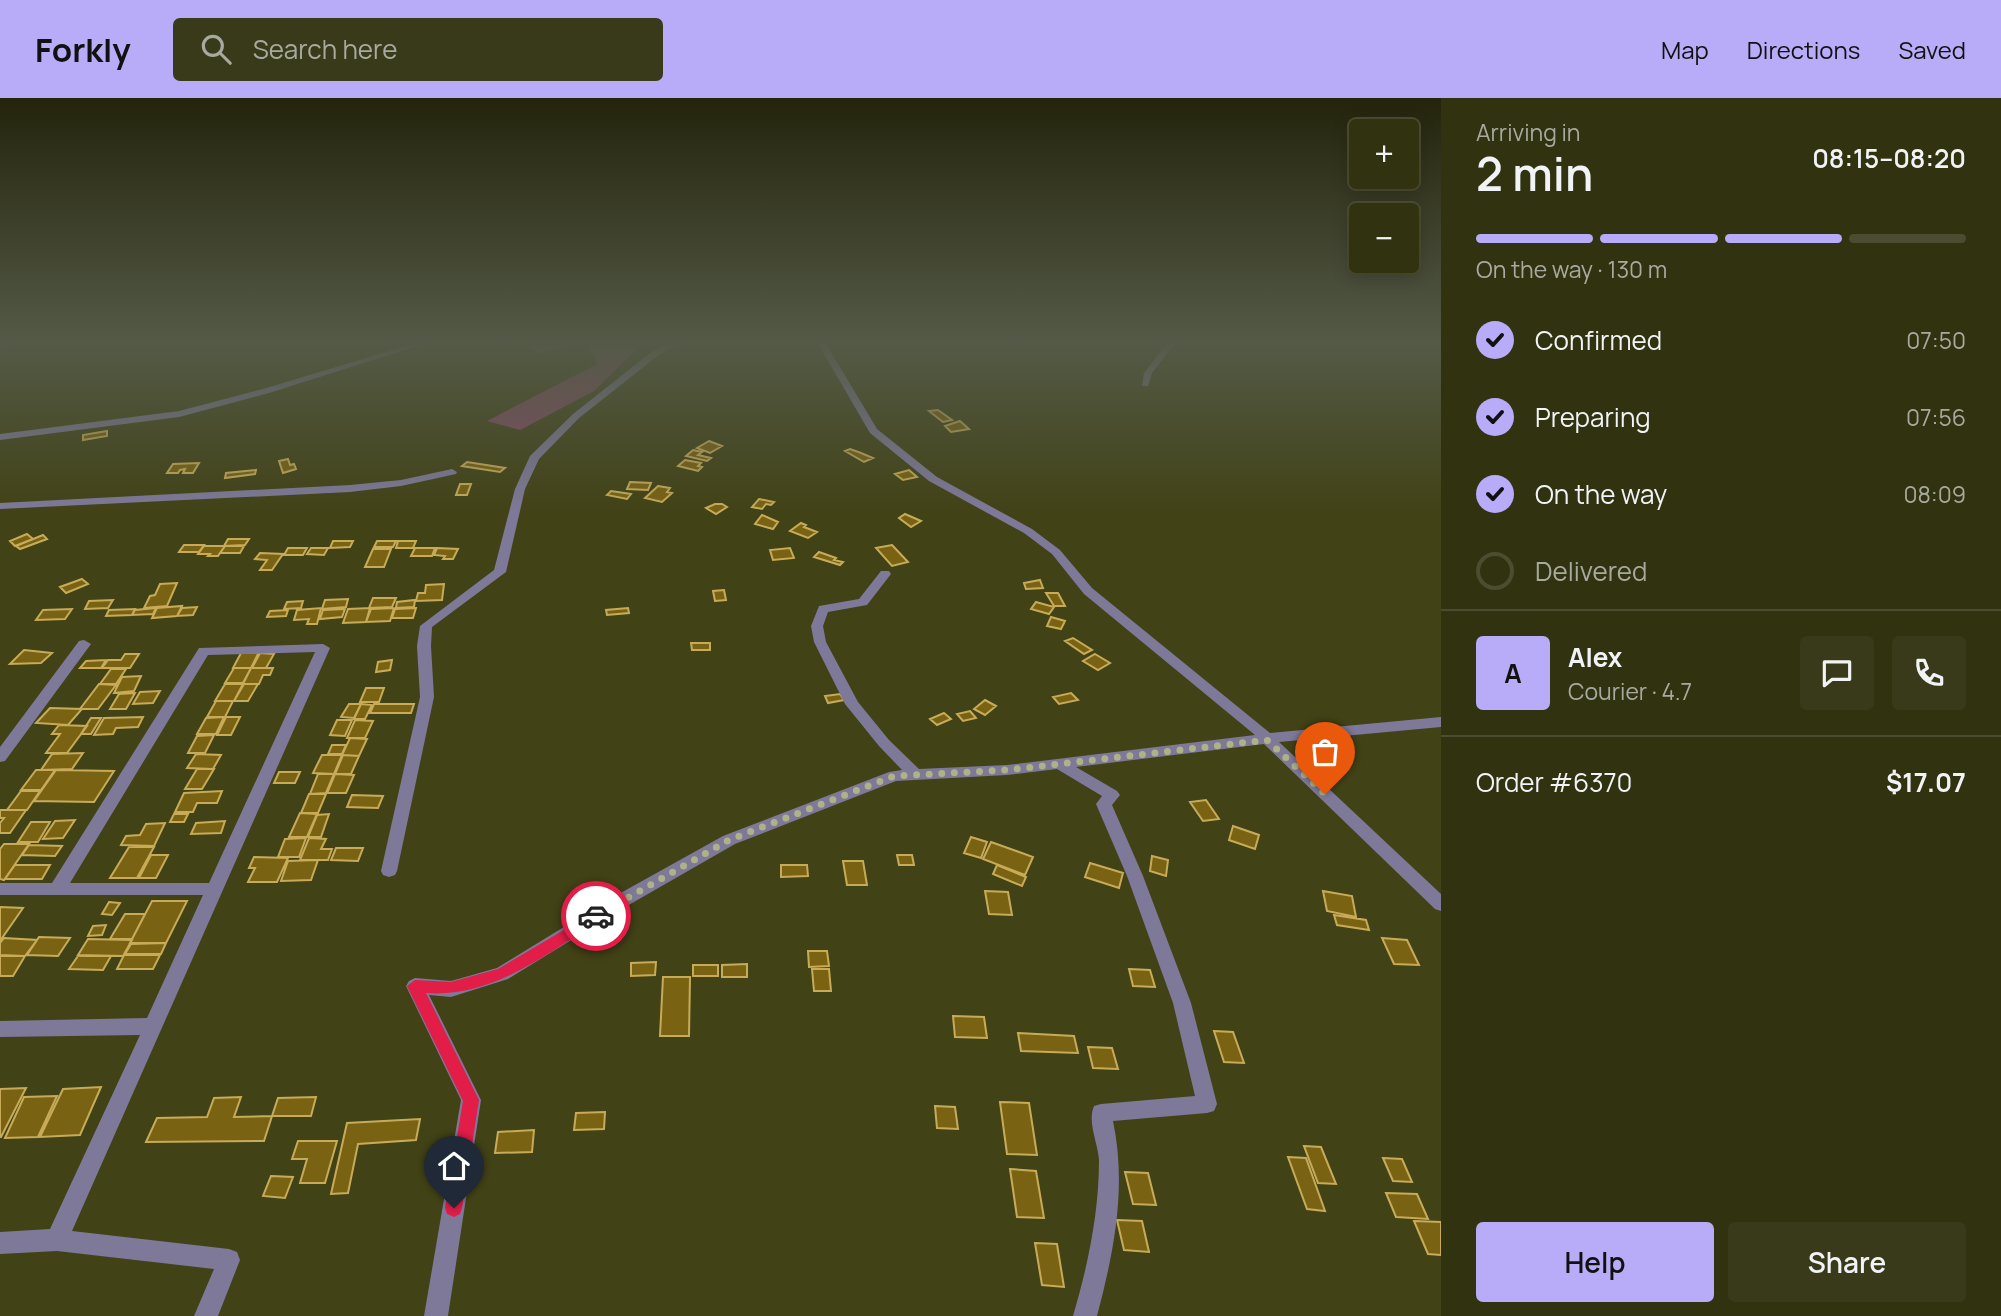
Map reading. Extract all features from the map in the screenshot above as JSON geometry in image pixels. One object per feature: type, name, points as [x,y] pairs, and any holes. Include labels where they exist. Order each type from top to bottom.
[{"type":"street","points":[[0,437],[179,414],[236,399]]},
{"type":"street","points":[[389,870],[427,697],[424,646],[426,626],[500,572],[520,489],[534,458],[576,416],[598,399]]},
{"type":"street","points":[[854,399],[873,431],[933,479],[1028,531],[1056,552],[1088,590],[1256,727],[1441,904]]},
{"type":"street","points":[[0,506],[84,505],[245,494],[349,491],[412,483],[452,472]]},
{"type":"street","points":[[885,574],[863,602],[823,609],[817,626],[820,642],[852,704],[884,743],[916,775]]},
{"type":"street","points":[[0,757],[84,644]]},
{"type":"street","points":[[57,890],[204,651],[323,648],[57,1240]]},
{"type":"street","points":[[436,1316],[471,1100],[415,986],[451,989],[502,974],[614,905],[729,840],[894,776],[1007,770],[1320,732],[1441,722]]},
{"type":"street","points":[[1060,764],[1112,794],[1104,804],[1135,876],[1182,1003],[1207,1104],[1101,1113],[1109,1154],[1107,1212],[1099,1267],[1085,1316]]},
{"type":"street","points":[[0,889],[215,889]]},
{"type":"street","points":[[0,1029],[154,1026]]},
{"type":"street","points":[[0,1243],[57,1240],[229,1259],[205,1316]]},
{"type":"shaded area","points":[[530,399],[579,399],[520,430],[487,421]]},
{"type":"building","points":[[938,410],[952,420],[943,422],[929,411]]},
{"type":"building","points":[[960,421],[969,429],[951,432],[945,426]]},
{"type":"building","points":[[107,431],[107,436],[83,440],[83,435]]},
{"type":"building","points":[[709,441],[722,446],[710,453],[697,448]]},
{"type":"building","points":[[850,449],[873,458],[864,462],[845,451]]},
{"type":"building","points":[[693,450],[702,452],[698,455],[711,458],[707,461],[686,456]]},
{"type":"building","points":[[288,459],[290,465],[294,464],[296,469],[283,473],[279,461]]},
{"type":"building","points":[[685,460],[701,463],[698,466],[702,467],[698,471],[678,466]]},
{"type":"building","points":[[467,462],[505,468],[500,472],[462,466]]},
{"type":"building","points":[[199,463],[193,473],[183,473],[185,469],[178,473],[167,473],[173,464]]},
{"type":"building","points":[[256,470],[255,474],[225,478],[226,473]]},
{"type":"building","points":[[909,470],[917,477],[903,480],[895,474]]},
{"type":"building","points":[[630,482],[651,483],[648,490],[627,489]]},
{"type":"building","points":[[460,484],[471,484],[467,495],[456,495]]},
{"type":"building","points":[[658,486],[670,488],[667,492],[672,493],[662,502],[645,498]]},
{"type":"building","points":[[611,491],[631,494],[627,499],[607,495]]},
{"type":"building","points":[[759,499],[774,502],[771,505],[766,504],[762,509],[752,507]]},
{"type":"building","points":[[715,504],[727,507],[716,514],[706,508]]},
{"type":"building","points":[[905,514],[921,521],[911,527],[899,518]]},
{"type":"building","points":[[762,515],[778,522],[773,529],[755,524]]},
{"type":"building","points":[[801,523],[817,532],[808,538],[790,531]]},
{"type":"building","points":[[27,534],[33,539],[15,546],[10,541]]},
{"type":"building","points":[[43,535],[47,539],[20,549],[16,546]]},
{"type":"building","points":[[228,539],[249,539],[245,545],[224,546]]},
{"type":"building","points":[[333,541],[353,541],[350,547],[330,548]]},
{"type":"building","points":[[377,541],[396,541],[393,547],[374,547]]},
{"type":"building","points":[[398,541],[416,541],[413,548],[396,548]]},
{"type":"building","points":[[184,545],[204,545],[199,552],[179,552]]},
{"type":"building","points":[[892,545],[908,562],[892,566],[876,548]]},
{"type":"building","points":[[204,546],[225,546],[218,556],[198,554]]},
{"type":"building","points":[[225,546],[244,546],[240,553],[220,553]]},
{"type":"building","points":[[288,548],[307,548],[303,555],[284,555]]},
{"type":"building","points":[[311,548],[328,548],[324,555],[307,554]]},
{"type":"building","points":[[415,548],[435,548],[432,556],[411,556]]},
{"type":"building","points":[[437,548],[458,549],[453,559],[443,559],[445,556],[434,555]]},
{"type":"building","points":[[790,548],[794,558],[773,560],[770,550]]},
{"type":"building","points":[[373,549],[391,549],[384,567],[365,567]]},
{"type":"building","points":[[819,552],[843,562],[840,565],[814,557]]},
{"type":"building","points":[[260,553],[283,554],[272,570],[260,570],[267,560],[255,559]]},
{"type":"building","points":[[82,579],[88,584],[66,593],[60,587]]},
{"type":"building","points":[[1040,580],[1043,588],[1026,589],[1024,583]]},
{"type":"building","points":[[177,583],[167,606],[144,608],[160,584]]},
{"type":"building","points":[[444,584],[442,600],[416,601],[418,593],[425,593],[426,585]]},
{"type":"building","points":[[724,590],[726,600],[715,601],[713,591]]},
{"type":"building","points":[[1046,593],[1058,593],[1065,606],[1054,606]]},
{"type":"building","points":[[373,598],[396,598],[392,607],[369,608]]},
{"type":"building","points":[[348,599],[346,607],[322,609],[325,600]]},
{"type":"building","points":[[113,600],[108,608],[85,609],[89,601]]},
{"type":"building","points":[[415,600],[414,607],[396,608],[397,602]]},
{"type":"building","points":[[303,601],[301,608],[284,609],[287,602]]},
{"type":"building","points":[[1036,602],[1054,607],[1049,614],[1031,609]]},
{"type":"building","points":[[182,606],[177,616],[152,618],[157,608]]},
{"type":"building","points":[[197,607],[193,615],[177,616],[182,608]]},
{"type":"building","points":[[156,608],[153,614],[132,615],[135,610]]},
{"type":"building","points":[[321,608],[317,624],[307,624],[309,619],[294,620],[297,610]]},
{"type":"building","points":[[370,608],[366,622],[343,623],[348,609]]},
{"type":"building","points":[[394,608],[390,621],[366,622],[371,609]]},
{"type":"building","points":[[416,608],[413,618],[392,618],[395,609]]},
{"type":"building","points":[[628,608],[629,613],[607,615],[606,610]]},
{"type":"building","points":[[72,609],[65,619],[36,620],[43,610]]},
{"type":"building","points":[[135,609],[132,615],[106,616],[109,610]]},
{"type":"building","points":[[345,609],[342,617],[320,619],[323,610]]},
{"type":"building","points":[[288,610],[286,616],[267,617],[270,611]]},
{"type":"building","points":[[1051,617],[1065,621],[1061,629],[1047,626]]},
{"type":"building","points":[[1073,638],[1092,650],[1084,654],[1065,641]]},
{"type":"building","points":[[691,643],[710,643],[710,650],[692,650]]},
{"type":"building","points":[[24,650],[52,653],[41,663],[10,664]]},
{"type":"building","points":[[259,652],[251,668],[233,668],[241,653]]},
{"type":"building","points":[[260,653],[274,654],[266,668],[252,668]]},
{"type":"building","points":[[125,654],[139,654],[130,668],[102,668],[108,660],[121,660]]},
{"type":"building","points":[[1095,654],[1110,663],[1098,670],[1083,661]]},
{"type":"building","points":[[106,660],[101,668],[80,668],[86,661]]},
{"type":"building","points":[[392,660],[390,670],[376,672],[378,662]]},
{"type":"building","points":[[234,668],[251,668],[243,683],[225,683]]},
{"type":"building","points":[[251,668],[273,668],[270,675],[263,675],[259,684],[243,684]]},
{"type":"building","points":[[111,669],[126,669],[116,684],[100,684]]},
{"type":"building","points":[[141,676],[134,691],[114,693],[122,677]]},
{"type":"building","points":[[99,684],[116,685],[98,709],[80,709]]},
{"type":"building","points":[[225,684],[243,684],[234,701],[215,701]]},
{"type":"building","points":[[244,684],[258,684],[248,701],[234,701]]},
{"type":"building","points":[[366,688],[384,688],[379,702],[360,702]]},
{"type":"building","points":[[160,691],[153,703],[133,704],[140,692]]},
{"type":"building","points":[[135,693],[126,709],[110,709],[119,694]]},
{"type":"building","points":[[1071,693],[1078,700],[1059,704],[1053,697]]},
{"type":"building","points":[[840,694],[844,700],[828,703],[825,696]]},
{"type":"building","points":[[985,700],[996,706],[985,715],[974,709]]},
{"type":"building","points":[[216,701],[233,701],[225,717],[207,717]]},
{"type":"building","points":[[349,704],[361,704],[354,718],[341,717]]},
{"type":"building","points":[[361,704],[372,705],[365,719],[354,719]]},
{"type":"building","points":[[374,704],[414,704],[411,713],[370,713]]},
{"type":"building","points":[[50,708],[82,709],[68,725],[36,723]]},
{"type":"building","points":[[970,711],[976,718],[963,721],[957,714]]},
{"type":"building","points":[[944,713],[951,719],[937,725],[930,719]]},
{"type":"building","points":[[143,717],[138,727],[116,728],[113,734],[94,735],[104,718]]},
{"type":"building","points":[[224,717],[216,734],[197,734],[206,718]]},
{"type":"building","points":[[226,717],[240,717],[231,735],[217,735]]},
{"type":"building","points":[[91,718],[101,718],[91,734],[81,734]]},
{"type":"building","points":[[337,720],[352,720],[345,736],[330,735]]},
{"type":"building","points":[[355,720],[373,721],[365,738],[347,738]]},
{"type":"building","points":[[59,725],[87,726],[67,753],[46,753],[60,734],[52,734]]},
{"type":"building","points":[[214,735],[205,753],[188,753],[197,736]]},
{"type":"building","points":[[350,738],[367,739],[359,756],[342,755]]},
{"type":"building","points":[[332,745],[346,745],[342,754],[328,754]]},
{"type":"building","points":[[83,753],[72,769],[41,770],[52,754]]},
{"type":"building","points":[[196,754],[221,755],[213,769],[187,768]]},
{"type":"building","points":[[322,755],[342,755],[334,774],[313,773]]},
{"type":"building","points":[[343,755],[359,756],[351,774],[335,774]]},
{"type":"building","points":[[197,769],[214,769],[202,789],[185,789]]},
{"type":"building","points":[[36,770],[55,770],[41,790],[21,790]]},
{"type":"building","points":[[56,770],[114,771],[94,802],[34,801]]},
{"type":"building","points":[[279,772],[300,772],[295,783],[274,783]]},
{"type":"building","points":[[318,774],[334,774],[326,793],[310,794]]},
{"type":"building","points":[[335,774],[354,775],[346,793],[327,793]]},
{"type":"building","points":[[21,791],[40,791],[27,810],[7,810]]},
{"type":"building","points":[[222,791],[217,803],[197,803],[193,812],[175,812],[184,793]]},
{"type":"building","points":[[309,794],[326,794],[318,813],[301,813]]},
{"type":"building","points":[[352,795],[383,796],[378,808],[347,807]]},
{"type":"building","points":[[1206,800],[1219,819],[1203,821],[1190,802]]},
{"type":"building","points":[[0,810],[26,810],[10,833],[0,833],[0,823],[4,818],[0,818]]},
{"type":"building","points":[[300,813],[317,814],[307,837],[289,837]]},
{"type":"building","points":[[174,814],[188,814],[184,822],[170,822]]},
{"type":"building","points":[[329,814],[321,837],[308,837],[317,815]]},
{"type":"building","points":[[75,820],[63,838],[43,839],[55,821]]},
{"type":"building","points":[[225,821],[221,833],[191,834],[196,823]]},
{"type":"building","points":[[31,822],[50,822],[38,842],[18,842]]},
{"type":"building","points":[[165,823],[154,846],[121,845],[126,836],[140,835],[146,824]]},
{"type":"building","points":[[1233,826],[1259,835],[1255,849],[1229,840]]},
{"type":"building","points":[[971,837],[987,842],[981,858],[964,853]]},
{"type":"building","points":[[306,838],[299,857],[278,857],[285,839]]},
{"type":"building","points":[[309,838],[326,839],[321,849],[332,849],[328,860],[300,860]]},
{"type":"building","points":[[991,842],[1033,857],[1025,875],[983,859]]},
{"type":"building","points":[[4,844],[29,844],[4,880],[0,879],[0,849]]},
{"type":"building","points":[[29,845],[62,846],[55,856],[22,855]]},
{"type":"building","points":[[129,847],[154,847],[137,878],[110,878]]},
{"type":"building","points":[[336,848],[363,848],[358,861],[331,860]]},
{"type":"building","points":[[151,855],[168,855],[156,878],[139,878]]},
{"type":"building","points":[[897,855],[912,855],[914,865],[899,865]]},
{"type":"building","points":[[1152,856],[1168,860],[1166,876],[1150,871]]},
{"type":"building","points":[[254,857],[288,858],[277,882],[248,882],[255,868],[249,868]]},
{"type":"building","points":[[318,860],[311,880],[281,881],[288,861]]},
{"type":"building","points":[[843,861],[863,861],[867,885],[847,885]]},
{"type":"building","points":[[1090,863],[1123,873],[1119,888],[1085,877]]},
{"type":"building","points":[[15,865],[50,865],[42,879],[5,879]]},
{"type":"building","points":[[781,865],[807,865],[808,876],[781,877]]},
{"type":"building","points":[[997,865],[1026,877],[1022,886],[993,874]]},
{"type":"building","points":[[985,891],[1008,892],[1012,915],[989,914]]},
{"type":"building","points":[[1323,891],[1352,896],[1356,917],[1327,911]]},
{"type":"building","points":[[152,901],[187,901],[166,943],[130,943]]},
{"type":"building","points":[[109,902],[120,903],[112,915],[102,914]]},
{"type":"building","points":[[0,907],[23,908],[0,941]]},
{"type":"building","points":[[125,914],[145,914],[132,939],[110,939]]},
{"type":"building","points":[[1334,915],[1366,920],[1369,930],[1337,925]]},
{"type":"building","points":[[106,925],[102,935],[88,936],[93,926]]},
{"type":"building","points":[[39,937],[70,938],[58,956],[27,955]]},
{"type":"building","points":[[4,938],[37,940],[25,956],[0,955],[0,943]]},
{"type":"building","points":[[1382,938],[1407,940],[1419,965],[1394,964]]},
{"type":"building","points":[[88,939],[132,940],[123,956],[78,955]]},
{"type":"building","points":[[166,943],[161,954],[125,954],[131,944]]},
{"type":"building","points":[[808,951],[827,951],[829,966],[809,967]]},
{"type":"building","points":[[124,955],[160,955],[153,969],[117,969]]},
{"type":"building","points":[[0,956],[25,956],[13,976],[0,976]]},
{"type":"building","points":[[78,956],[111,956],[103,970],[69,969]]},
{"type":"building","points":[[656,962],[655,975],[631,976],[631,963]]},
{"type":"building","points":[[747,964],[747,977],[722,977],[722,965]]},
{"type":"building","points":[[693,965],[718,965],[718,976],[693,976]]},
{"type":"building","points":[[812,969],[829,969],[831,991],[814,991]]},
{"type":"building","points":[[1129,969],[1150,970],[1155,987],[1133,986]]},
{"type":"building","points":[[663,977],[690,977],[689,1036],[660,1036]]},
{"type":"building","points":[[953,1016],[984,1017],[987,1038],[955,1037]]},
{"type":"building","points":[[1214,1031],[1233,1032],[1244,1063],[1224,1062]]},
{"type":"building","points":[[1018,1033],[1074,1036],[1078,1053],[1021,1051]]},
{"type":"building","points":[[1088,1047],[1112,1048],[1118,1069],[1093,1068]]},
{"type":"building","points":[[101,1087],[80,1135],[40,1137],[63,1089]]},
{"type":"building","points":[[26,1088],[1,1137],[0,1137],[0,1089]]},
{"type":"building","points":[[57,1096],[38,1137],[5,1138],[24,1097]]},
{"type":"building","points":[[241,1097],[234,1117],[272,1116],[264,1141],[146,1142],[157,1118],[207,1117],[214,1098]]},
{"type":"building","points":[[316,1097],[311,1116],[272,1116],[278,1098]]},
{"type":"building","points":[[1000,1102],[1029,1103],[1037,1155],[1007,1154]]},
{"type":"building","points":[[935,1106],[955,1107],[958,1129],[937,1128]]},
{"type":"building","points":[[605,1112],[604,1129],[574,1130],[576,1113]]},
{"type":"building","points":[[420,1119],[416,1140],[358,1144],[348,1193],[331,1194],[347,1123]]},
{"type":"building","points":[[534,1130],[532,1152],[495,1153],[498,1132]]},
{"type":"building","points":[[298,1141],[337,1141],[325,1183],[300,1183],[307,1159],[292,1159]]},
{"type":"building","points":[[1304,1146],[1321,1147],[1336,1184],[1318,1183]]},
{"type":"building","points":[[1288,1157],[1306,1158],[1325,1211],[1307,1209]]},
{"type":"building","points":[[1383,1158],[1402,1159],[1412,1182],[1393,1181]]},
{"type":"building","points":[[1010,1169],[1036,1171],[1044,1218],[1017,1217]]},
{"type":"building","points":[[1125,1172],[1148,1173],[1156,1205],[1133,1204]]},
{"type":"building","points":[[271,1176],[293,1177],[285,1198],[263,1196]]},
{"type":"building","points":[[1386,1193],[1417,1194],[1428,1219],[1396,1217]]},
{"type":"building","points":[[1117,1220],[1142,1221],[1149,1252],[1124,1250]]},
{"type":"building","points":[[1414,1221],[1441,1222],[1441,1255],[1428,1254]]},
{"type":"building","points":[[1035,1243],[1057,1244],[1064,1287],[1042,1285]]},
{"type":"way so far","points":[[596,916],[729,840],[894,776],[1007,770],[1267,740],[1325,794]]},
{"type":"route","points":[[454,1208],[471,1100],[415,986],[451,989],[502,974],[596,916]]}]
